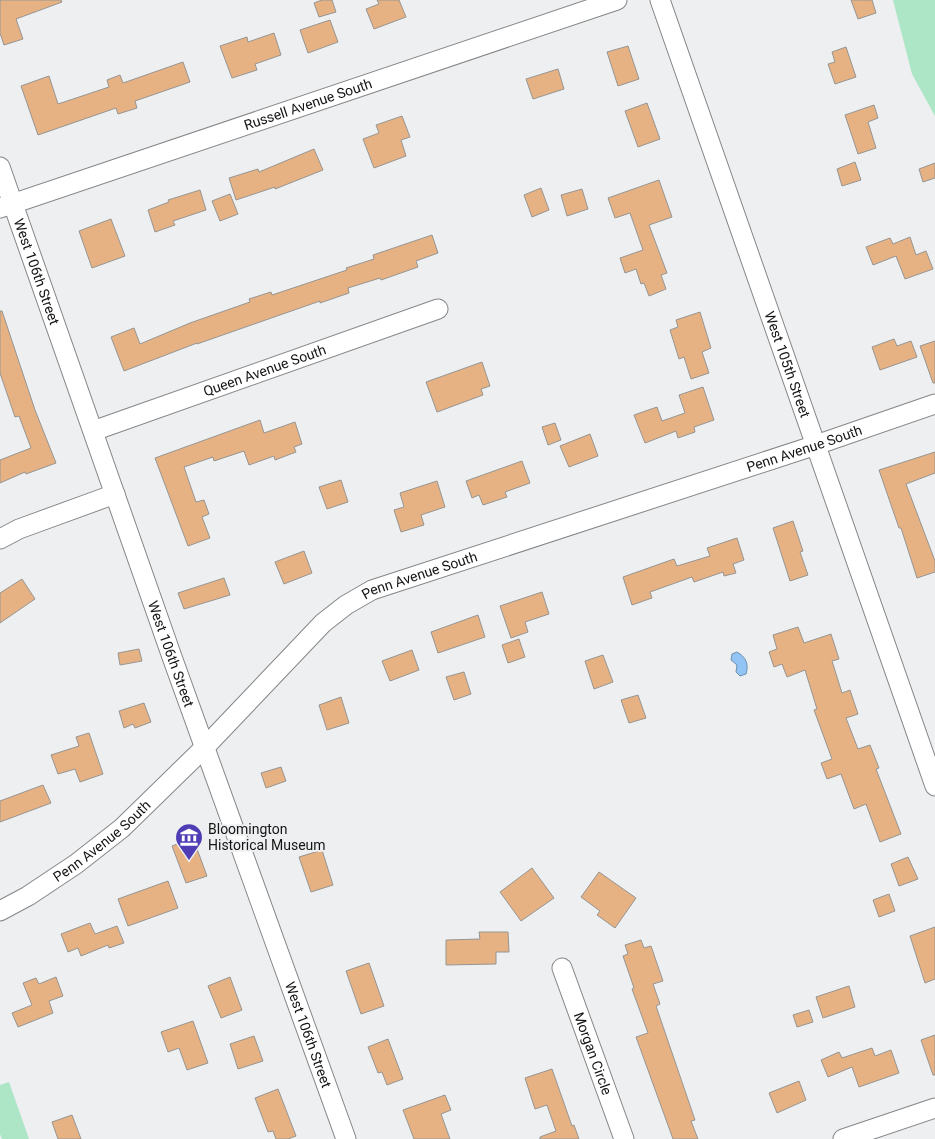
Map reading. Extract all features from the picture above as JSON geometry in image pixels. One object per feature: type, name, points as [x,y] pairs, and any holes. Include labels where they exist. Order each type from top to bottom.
[{"type":"street","name":"Russell Avenue South","points":[[6,206],[617,0]]},
{"type":"street","name":"West 105th Street","points":[[660,0],[935,786]]},
{"type":"street","name":"West 106th Street","points":[[0,167],[6,206],[93,431],[346,1139]]},
{"type":"street","name":"Queen Avenue South","points":[[93,431],[438,309]]},
{"type":"street","name":"Penn Avenue South","points":[[0,911],[28,896],[76,864],[122,828],[205,747],[323,624],[346,606],[372,590],[816,446],[935,404]]},
{"type":"street","points":[[0,539],[19,529],[115,494]]},
{"type":"street","name":"Morgan Circle","points":[[562,968],[624,1139]]},
{"type":"street","points":[[843,1139],[935,1108]]},
{"type":"green space","points":[[893,0],[935,0],[935,116],[912,74]]},
{"type":"green space","points":[[9,1082],[29,1139],[2,1139],[0,1134],[0,1085]]},
{"type":"water","points":[[737,652],[743,656],[747,664],[746,674],[740,676],[736,672],[737,665],[731,660],[732,654]]},
{"type":"building","points":[[0,0],[61,0],[62,2],[16,19],[23,39],[4,45],[0,33]]},
{"type":"building","points":[[322,0],[332,0],[336,12],[319,17],[314,3]]},
{"type":"building","points":[[377,0],[399,0],[406,17],[374,29],[366,9],[379,4]]},
{"type":"building","points":[[851,0],[872,0],[876,13],[858,19]]},
{"type":"building","points":[[330,20],[338,42],[308,53],[300,30]]},
{"type":"building","points":[[274,33],[281,55],[255,64],[257,70],[232,78],[220,46],[247,37],[248,42]]},
{"type":"building","points":[[628,46],[639,79],[618,86],[607,52]]},
{"type":"building","points":[[846,47],[856,77],[835,84],[828,64],[835,62],[832,52]]},
{"type":"building","points":[[183,62],[190,82],[135,101],[137,108],[118,114],[116,108],[38,135],[21,86],[49,76],[58,104],[109,87],[107,80],[120,75],[123,83]]},
{"type":"building","points":[[558,69],[564,89],[533,99],[526,79]]},
{"type":"building","points":[[647,103],[660,139],[638,147],[625,111]]},
{"type":"building","points":[[874,105],[878,118],[868,122],[876,148],[858,154],[845,115]]},
{"type":"building","points":[[402,116],[410,137],[401,140],[406,156],[374,168],[363,139],[379,133],[376,125]]},
{"type":"building","points":[[314,149],[323,170],[275,189],[275,187],[236,200],[229,178],[258,169],[259,172]]},
{"type":"building","points":[[855,162],[861,180],[842,186],[837,169]]},
{"type":"building","points":[[935,163],[935,178],[923,182],[919,169]]},
{"type":"building","points":[[659,180],[672,217],[649,225],[667,273],[661,275],[666,289],[649,296],[644,283],[641,284],[636,269],[625,273],[620,258],[643,250],[630,213],[615,218],[608,198]]},
{"type":"building","points":[[541,188],[549,210],[532,217],[524,195]]},
{"type":"building","points":[[582,189],[588,209],[567,216],[561,195]]},
{"type":"building","points":[[200,190],[206,210],[173,221],[175,225],[155,232],[148,210],[169,202],[168,200]]},
{"type":"building","points":[[230,194],[238,214],[220,221],[212,201]]},
{"type":"building","points":[[111,219],[125,256],[92,268],[79,231]]},
{"type":"building","points":[[432,235],[438,253],[416,261],[418,267],[381,280],[380,278],[348,288],[349,293],[197,343],[124,371],[111,337],[134,328],[140,344],[190,323],[250,302],[249,299],[271,292],[272,295],[347,270],[346,268],[374,259],[373,255]]},
{"type":"building","points":[[910,237],[916,255],[926,251],[933,269],[905,279],[896,256],[873,265],[866,247],[890,238],[893,244]]},
{"type":"building","points":[[0,311],[2,311],[35,410],[56,463],[26,474],[25,472],[0,483],[0,460],[31,448],[19,416],[15,417],[0,373]]},
{"type":"building","points":[[700,312],[711,348],[702,352],[709,373],[691,379],[684,357],[679,359],[670,330],[678,327],[676,320]]},
{"type":"building","points":[[894,339],[897,346],[911,341],[917,357],[880,370],[872,347]]},
{"type":"building","points":[[935,341],[935,383],[933,383],[920,346]]},
{"type":"building","points":[[482,362],[490,386],[481,389],[483,395],[437,412],[426,382]]},
{"type":"building","points":[[703,387],[714,420],[694,427],[695,432],[678,438],[676,431],[645,443],[634,415],[657,407],[662,421],[685,413],[679,395]]},
{"type":"building","points":[[260,420],[264,433],[295,422],[302,444],[294,447],[296,452],[275,460],[274,456],[249,465],[244,451],[214,461],[213,457],[184,467],[196,502],[204,500],[209,514],[202,517],[210,538],[188,546],[155,458]]},
{"type":"building","points":[[555,423],[561,440],[548,445],[542,427]]},
{"type":"building","points":[[590,434],[598,456],[569,467],[560,446]]},
{"type":"building","points":[[935,452],[935,473],[906,484],[935,561],[935,572],[917,578],[901,528],[899,528],[879,470]]},
{"type":"building","points":[[522,461],[530,483],[505,492],[507,497],[483,505],[479,495],[472,498],[466,481]]},
{"type":"building","points":[[341,480],[348,502],[327,509],[319,487]]},
{"type":"building","points":[[437,481],[445,507],[421,515],[424,525],[401,532],[394,510],[404,507],[400,493]]},
{"type":"building","points":[[793,521],[803,551],[800,552],[808,575],[790,581],[773,528]]},
{"type":"building","points":[[737,538],[744,560],[733,564],[736,573],[724,576],[723,572],[694,582],[692,577],[650,592],[652,598],[632,605],[623,577],[674,559],[677,566],[710,556],[707,548]]},
{"type":"building","points":[[304,551],[312,573],[284,584],[275,562]]},
{"type":"building","points":[[224,578],[230,595],[184,609],[178,593]]},
{"type":"building","points":[[22,579],[35,599],[0,623],[0,593]]},
{"type":"building","points":[[542,592],[549,614],[525,622],[528,632],[511,638],[500,606]]},
{"type":"building","points":[[478,615],[485,637],[438,653],[431,632]]},
{"type":"building","points":[[798,627],[804,643],[831,634],[839,659],[832,661],[842,693],[850,690],[858,714],[846,718],[858,749],[870,745],[879,768],[876,769],[901,834],[880,842],[866,804],[854,809],[841,774],[827,779],[821,763],[832,759],[814,710],[817,709],[805,670],[787,677],[782,664],[774,667],[769,652],[777,649],[773,635]]},
{"type":"building","points":[[519,639],[525,657],[508,663],[502,645]]},
{"type":"building","points":[[139,649],[142,661],[120,665],[118,653]]},
{"type":"building","points":[[412,650],[419,670],[390,681],[382,661]]},
{"type":"building","points":[[603,655],[613,682],[594,689],[585,661]]},
{"type":"building","points":[[464,672],[471,694],[454,700],[446,677]]},
{"type":"building","points":[[638,695],[646,718],[629,723],[621,700]]},
{"type":"building","points":[[341,697],[349,723],[327,730],[319,705]]},
{"type":"building","points":[[144,703],[151,722],[135,728],[133,724],[124,728],[119,711]]},
{"type":"building","points":[[89,733],[103,774],[80,782],[75,769],[58,774],[51,755],[79,746],[76,737]]},
{"type":"building","points":[[281,767],[286,781],[266,788],[261,773]]},
{"type":"building","points":[[43,785],[51,803],[0,822],[0,801]]},
{"type":"building","name":"Bloomington Historical Museum","points":[[193,838],[207,876],[186,883],[172,846]]},
{"type":"building","points":[[322,850],[333,885],[311,892],[299,857]]},
{"type":"building","points":[[908,857],[918,879],[899,886],[891,864]]},
{"type":"building","points":[[532,868],[554,898],[521,921],[500,892]]},
{"type":"building","points":[[599,872],[636,898],[615,928],[597,915],[600,911],[581,897]]},
{"type":"building","points":[[168,881],[178,908],[128,926],[118,899]]},
{"type":"building","points":[[889,894],[895,911],[879,917],[873,900]]},
{"type":"building","points":[[90,923],[95,934],[117,926],[124,943],[109,948],[108,945],[81,956],[78,948],[68,952],[61,934]]},
{"type":"building","points":[[935,927],[935,979],[925,983],[910,936]]},
{"type":"building","points":[[479,932],[508,932],[509,952],[496,952],[496,964],[446,965],[446,940],[480,939]]},
{"type":"building","points":[[641,940],[644,948],[651,946],[663,981],[653,984],[660,1004],[656,1006],[695,1120],[691,1121],[698,1139],[673,1139],[636,1037],[648,1033],[632,989],[634,988],[623,956],[628,954],[625,945]]},
{"type":"building","points":[[369,963],[384,1006],[361,1014],[346,971]]},
{"type":"building","points":[[56,977],[63,996],[49,1001],[53,1013],[18,1027],[12,1013],[32,1005],[23,983],[36,978],[39,984]]},
{"type":"building","points":[[230,977],[242,1010],[221,1018],[208,986]]},
{"type":"building","points":[[849,986],[855,1007],[823,1018],[816,997]]},
{"type":"building","points":[[809,1010],[813,1022],[797,1027],[793,1015]]},
{"type":"building","points":[[193,1021],[208,1063],[187,1070],[179,1048],[168,1052],[161,1032]]},
{"type":"building","points":[[935,1035],[935,1075],[933,1075],[921,1040]]},
{"type":"building","points":[[254,1036],[263,1061],[238,1069],[230,1044]]},
{"type":"building","points":[[388,1039],[403,1079],[387,1085],[382,1072],[378,1073],[368,1047]]},
{"type":"building","points":[[872,1048],[875,1056],[891,1050],[899,1073],[859,1087],[852,1067],[828,1077],[821,1060],[839,1052],[842,1058]]},
{"type":"building","points":[[552,1069],[572,1126],[574,1125],[579,1139],[540,1139],[540,1137],[556,1131],[547,1105],[535,1109],[525,1078]]},
{"type":"building","points":[[799,1081],[806,1100],[777,1113],[769,1093]]},
{"type":"building","points":[[278,1089],[296,1136],[288,1139],[276,1139],[273,1131],[268,1132],[255,1098]]},
{"type":"building","points":[[445,1095],[451,1110],[441,1114],[450,1139],[414,1139],[403,1110]]},
{"type":"building","points":[[72,1115],[81,1139],[58,1139],[52,1122]]},
{"type":"place","name":"Bloomington Historical Museum","points":[[189,861]]}]
